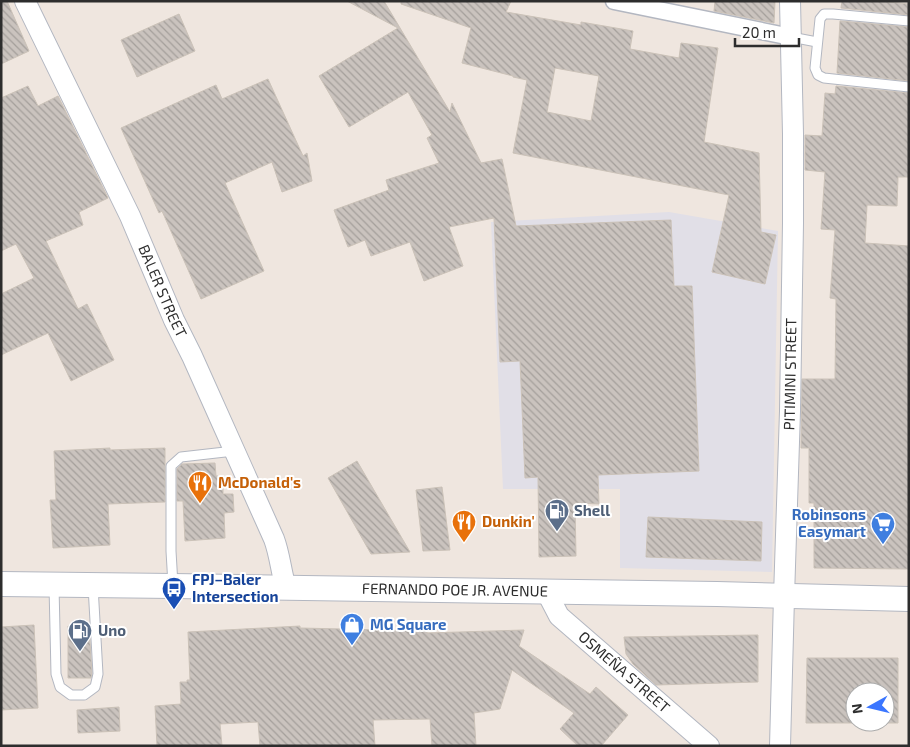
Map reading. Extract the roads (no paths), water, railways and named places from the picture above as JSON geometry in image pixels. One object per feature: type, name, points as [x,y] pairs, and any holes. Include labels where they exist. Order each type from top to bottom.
[{"type":"main road","name":"FERNANDO POE JR. AVENUE","points":[[1,584],[909,599]]},
{"type":"street","name":"BALER STREET","points":[[25,1],[130,216],[174,320],[235,451],[274,539],[286,588]]},
{"type":"street","points":[[614,1],[791,37]]},
{"type":"street","name":"PITIMINI STREET","points":[[780,746],[790,411],[793,223],[790,1]]},
{"type":"street","name":"OSMEÑA STREET","points":[[546,592],[559,616],[710,746]]},
{"type":"lane","points":[[909,21],[824,14],[820,19],[815,68],[818,75],[824,78],[909,87]]},
{"type":"lane","points":[[791,37],[817,42]]},
{"type":"lane","points":[[173,586],[171,466],[181,457],[235,451]]},
{"type":"lane","points":[[54,585],[56,674],[60,687],[71,695],[84,695],[95,687],[98,674],[92,585]]},
{"type":"place","name":"McDonald's","points":[[200,504]]},
{"type":"place","name":"Shell","points":[[557,532]]},
{"type":"place","name":"Dunkin'","points":[[464,543]]},
{"type":"place","name":"Robinsons Easymart","points":[[883,545]]},
{"type":"place","name":"FPJ–Baler Intersection","points":[[174,610]]},
{"type":"place","name":"MG Square","points":[[352,646]]},
{"type":"place","name":"Uno","points":[[80,652]]}]
